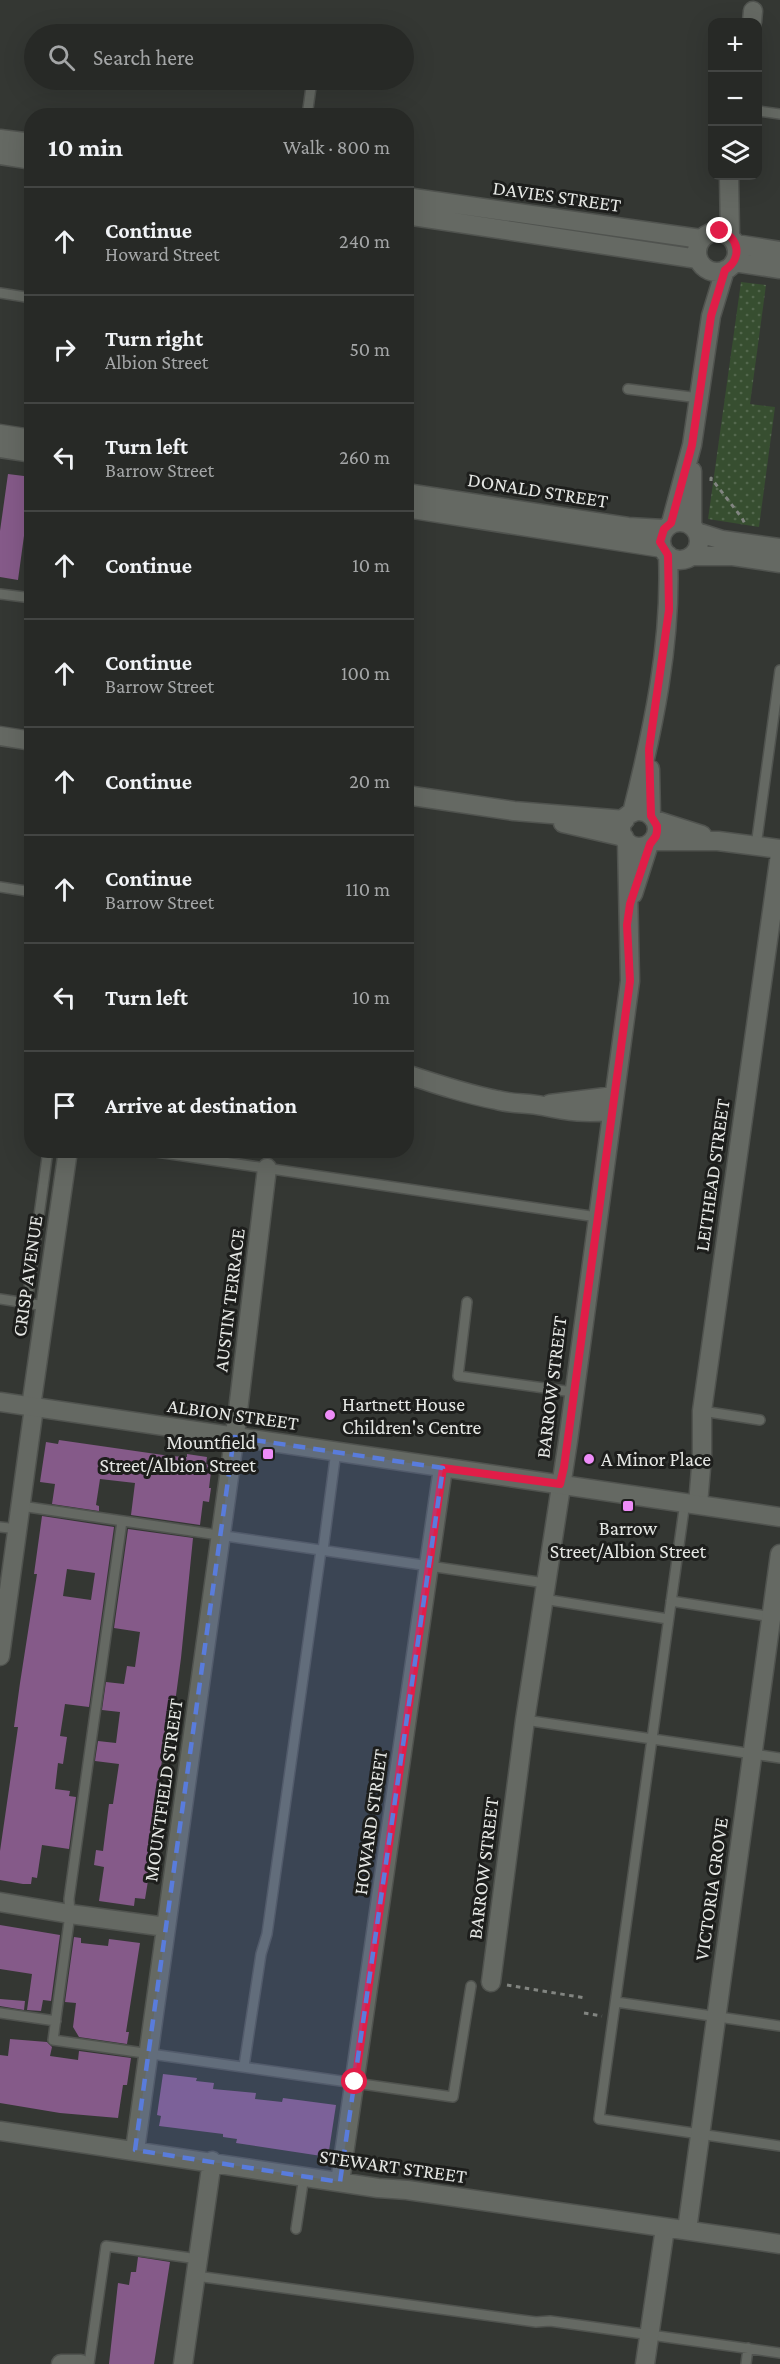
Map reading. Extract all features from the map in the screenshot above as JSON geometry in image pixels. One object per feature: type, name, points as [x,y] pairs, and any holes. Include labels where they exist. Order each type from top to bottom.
[{"type":"street","points":[[0,139],[24,142]]},
{"type":"street","points":[[0,155],[24,159]]},
{"type":"street","points":[[711,316],[698,245],[705,236],[728,180]]},
{"type":"street","points":[[728,180],[731,253],[711,316],[692,445],[667,526],[661,535],[665,552],[677,559],[733,556],[780,563]]},
{"type":"street","name":"DAVIES STREET","points":[[414,198],[705,236]]},
{"type":"street","name":"DAVIES STREET","points":[[414,216],[701,263]]},
{"type":"street","points":[[705,236],[720,231],[731,253],[780,269]]},
{"type":"street","points":[[701,263],[714,272],[731,253],[780,251]]},
{"type":"street","points":[[0,434],[24,438]]},
{"type":"street","points":[[689,557],[699,542],[694,529],[692,445]]},
{"type":"street","points":[[0,448],[24,452]]},
{"type":"street","name":"DONALD STREET","points":[[414,494],[628,527],[667,526]]},
{"type":"street","name":"DONALD STREET","points":[[414,509],[665,552]]},
{"type":"street","points":[[667,526],[682,521],[694,529],[722,540],[745,535],[780,548]]},
{"type":"street","name":"BARROW STREET","points":[[491,1982],[525,1720],[567,1441],[630,981],[627,925],[630,904],[627,828],[649,749],[669,610],[665,552]]},
{"type":"street","name":"BARROW STREET","points":[[669,610],[689,557]]},
{"type":"street","points":[[0,736],[24,740]]},
{"type":"street","name":"BARROW STREET","points":[[649,749],[653,818]]},
{"type":"street","points":[[414,796],[627,828],[640,847],[651,842],[718,841],[780,852]]},
{"type":"street","points":[[627,828],[642,812],[718,841]]},
{"type":"street","points":[[651,842],[657,831],[653,818]]},
{"type":"street","name":"BARROW STREET","points":[[630,904],[651,842]]},
{"type":"street","name":"LEITHEAD STREET","points":[[692,1503],[702,1456],[702,1411],[780,852]]},
{"type":"street","points":[[414,1076],[494,1100],[517,1104],[542,1106],[562,1101],[613,1104]]},
{"type":"street","name":"CRISP AVENUE","points":[[0,1656],[9,1528],[21,1506],[32,1407],[36,1305],[67,1158]]},
{"type":"street","name":"AUSTIN TERRACE","points":[[234,1437],[267,1168]]},
{"type":"street","name":"ALBION STREET","points":[[0,1402],[443,1468],[562,1475],[692,1503],[780,1517]]},
{"type":"street","name":"MOUNTFIELD STREET","points":[[135,2150],[234,1437]]},
{"type":"street","name":"HOWARD STREET","points":[[340,2182],[443,1468]]},
{"type":"street","name":"VICTORIA GROVE","points":[[687,2230],[752,1754],[776,1617],[780,1554]]},
{"type":"street","points":[[0,1902],[166,1927]]},
{"type":"street","name":"STEWART STREET","points":[[0,2131],[780,2244]]},
{"type":"street","points":[[183,2364],[212,2161]]},
{"type":"street","points":[[645,2364],[665,2228]]},
{"type":"street","points":[[61,2364],[81,2364]]},
{"type":"lane","points":[[308,108],[311,90]]},
{"type":"lane","points":[[762,112],[780,114]]},
{"type":"lane","points":[[0,294],[24,297]]},
{"type":"lane","points":[[628,389],[699,398]]},
{"type":"lane","points":[[0,594],[24,597]]},
{"type":"lane","points":[[756,846],[778,703],[780,670]]},
{"type":"lane","points":[[0,887],[24,891]]},
{"type":"lane","points":[[0,1299],[36,1305],[47,1158]]},
{"type":"lane","points":[[198,1158],[597,1217]]},
{"type":"lane","points":[[44,1181],[63,1183]]},
{"type":"lane","points":[[467,1302],[458,1376],[573,1392]]},
{"type":"lane","points":[[702,1411],[760,1420]]},
{"type":"lane","points":[[244,2066],[261,1954],[267,1934],[336,1451]]},
{"type":"lane","points":[[692,1503],[668,1619],[599,2119],[780,2146]]},
{"type":"lane","points":[[21,1506],[429,1566],[668,1619]]},
{"type":"lane","points":[[122,1521],[70,1888],[70,1914],[53,2040],[453,2097],[471,1986]]},
{"type":"lane","points":[[671,1601],[776,1617]]},
{"type":"lane","points":[[525,1720],[780,1758]]},
{"type":"lane","points":[[616,2002],[780,2026]]},
{"type":"lane","points":[[0,2013],[56,2021]]},
{"type":"lane","points":[[296,2229],[304,2176]]},
{"type":"lane","points":[[89,2364],[105,2246],[197,2267],[536,2322],[550,2321],[780,2353]]},
{"type":"lane","points":[[746,2364],[748,2348]]},
{"type":"path","points":[[710,488],[711,478],[742,518],[745,535]]},
{"type":"path","points":[[735,525],[745,535]]},
{"type":"path","points":[[491,1982],[585,1998]]},
{"type":"path","points":[[584,2013],[613,2017]]},
{"type":"highlighted area","points":[[234,1437],[443,1468],[340,2182],[135,2150]]},
{"type":"green space","points":[[741,282],[766,285],[750,404],[775,407],[759,527],[708,519]]},
{"type":"building","points":[[8,474],[24,476],[24,536],[18,580],[0,577],[0,531]]},
{"type":"building","points":[[59,1440],[170,1456],[187,1457],[187,1454],[207,1457],[206,1464],[212,1464],[209,1488],[211,1488],[209,1502],[203,1501],[200,1525],[131,1515],[135,1483],[100,1479],[96,1505],[99,1506],[99,1511],[52,1504],[55,1484],[40,1482],[46,1442],[58,1444]]},
{"type":"building","points":[[42,1516],[114,1527],[89,1707],[65,1704],[60,1736],[67,1737],[63,1764],[58,1763],[55,1789],[70,1791],[69,1796],[76,1797],[69,1849],[42,1845],[37,1878],[32,1877],[31,1884],[23,1884],[0,1880],[0,1851],[18,1727],[14,1727],[37,1574],[34,1574]],"holes":[[[67,1569],[95,1573],[91,1600],[63,1596]]]},
{"type":"building","points":[[128,1529],[193,1538],[181,1658],[173,1718],[169,1717],[160,1773],[157,1796],[161,1797],[147,1887],[145,1899],[135,1898],[134,1906],[99,1901],[104,1867],[94,1865],[96,1850],[103,1851],[109,1804],[113,1804],[119,1764],[95,1761],[98,1741],[116,1743],[120,1712],[102,1710],[106,1682],[124,1684],[127,1666],[135,1667],[140,1632],[114,1628]]},
{"type":"building","points":[[0,1925],[60,1935],[51,2001],[43,2000],[41,2011],[27,2010],[32,1974],[0,1969]]},
{"type":"building","points":[[74,1937],[81,1938],[81,1943],[108,1946],[109,1939],[140,1943],[126,2032],[129,2032],[127,2044],[79,2037],[73,2027],[76,2003],[65,2002]]},
{"type":"building","points":[[0,1999],[25,2001],[24,2010],[0,2006]]},
{"type":"building","points":[[10,2039],[47,2042],[52,2047],[50,2056],[78,2060],[79,2051],[131,2058],[127,2085],[123,2085],[118,2118],[60,2113],[0,2103],[0,2055],[8,2056]]},
{"type":"building","points":[[163,2074],[197,2078],[196,2081],[214,2083],[213,2089],[256,2093],[255,2099],[282,2102],[283,2098],[336,2105],[328,2157],[236,2143],[237,2139],[223,2137],[223,2134],[159,2126],[161,2116],[157,2115]]},
{"type":"building","points":[[138,2257],[170,2262],[154,2364],[109,2364],[118,2283],[129,2285],[131,2272],[136,2272]]},
{"type":"place","name":"Hartnett House Children's Centre","points":[[330,1415]]},
{"type":"place","name":"Mountfield Street/Albion Street","points":[[268,1454]]},
{"type":"place","name":"A Minor Place","points":[[589,1459]]},
{"type":"place","name":"Barrow Street/Albion Street","points":[[628,1506]]},
{"type":"route","points":[[355,2082],[443,1468],[560,1484],[564,1467],[630,981],[631,966],[627,940],[630,904],[650,844],[657,831],[655,820],[651,816],[649,749],[669,610],[668,555],[664,552],[660,542],[664,529],[671,523],[692,445],[711,316],[725,270],[735,262],[737,256],[733,239],[720,231]]}]
